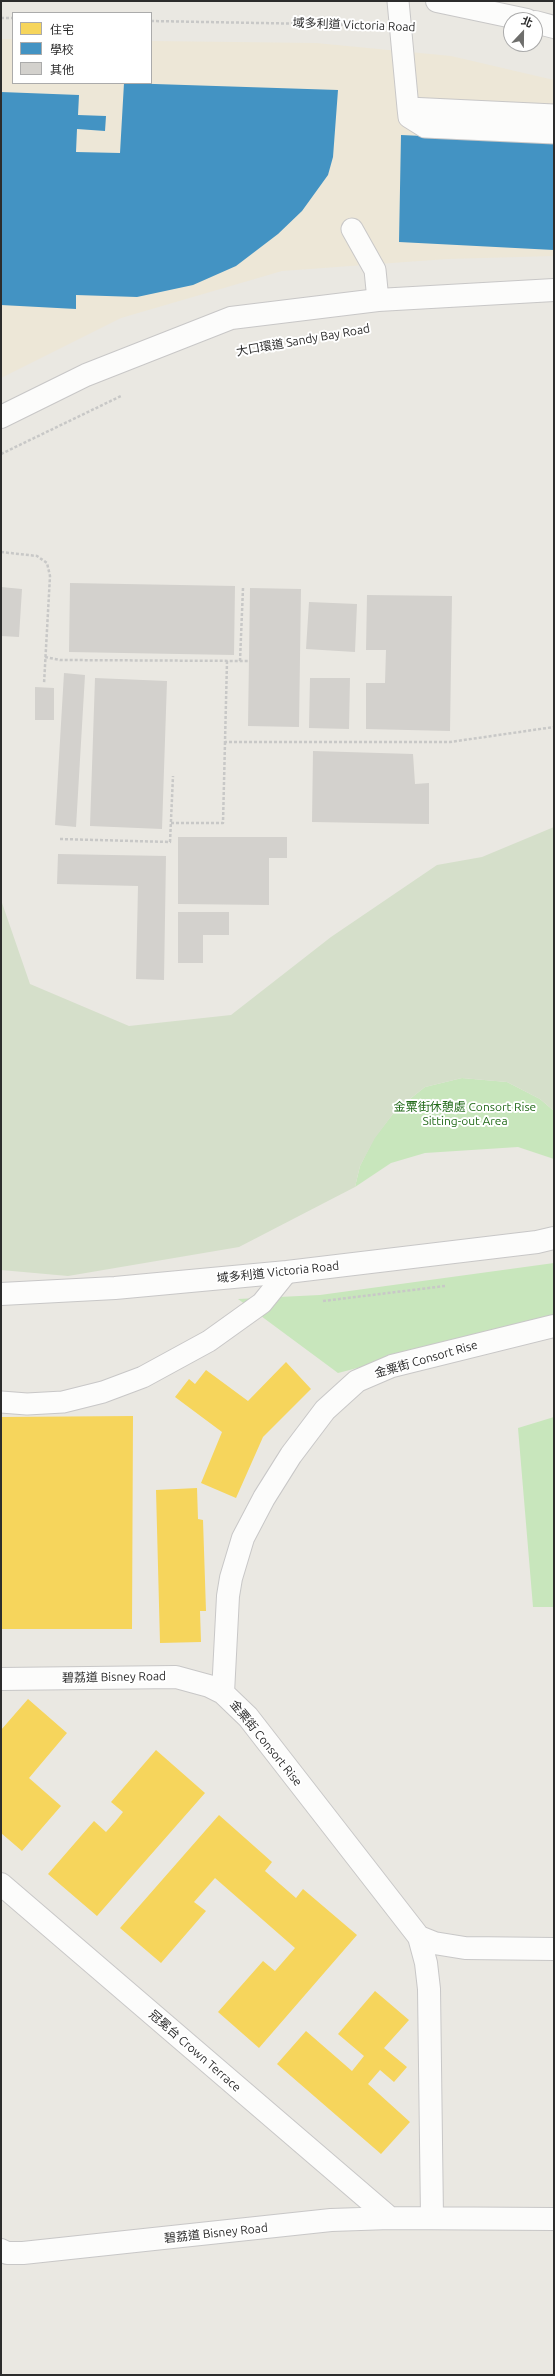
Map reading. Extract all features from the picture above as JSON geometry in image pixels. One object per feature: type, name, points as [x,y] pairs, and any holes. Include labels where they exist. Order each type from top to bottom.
[{"type":"street","points":[[437,1],[503,15]]},
{"type":"street","points":[[543,24],[554,27]]},
{"type":"street","points":[[1,417],[86,375],[231,318],[378,300],[554,290]]},
{"type":"street","name":"域多利道 Victoria Road","points":[[1,1294],[116,1288],[279,1273],[554,1238]]},
{"type":"street","name":"金粟街 Consort Rise","points":[[419,1937],[248,1717],[223,1693],[228,1596],[244,1538],[264,1498],[291,1454],[325,1410],[352,1385],[368,1375],[385,1369],[554,1326]]},
{"type":"street","name":"碧荔道 Bisney Road","points":[[1,1679],[176,1677],[193,1680],[223,1693]]},
{"type":"street","name":"冠冕台 Crown Terrace","points":[[1,1884],[390,2218]]},
{"type":"street","points":[[419,1937],[434,1943],[465,1948],[554,1949]]},
{"type":"street","points":[[419,1937],[426,1963],[429,1989],[432,2218]]},
{"type":"street","name":"碧荔道 Bisney Road","points":[[1,2250],[7,2253],[23,2253],[331,2220],[390,2218],[554,2219]]},
{"type":"lane","points":[[398,1],[409,117],[425,127],[554,133]]},
{"type":"lane","points":[[408,108],[554,115]]},
{"type":"lane","points":[[352,229],[375,270],[378,300]]},
{"type":"lane","points":[[1,1402],[27,1404],[63,1402],[104,1392],[143,1377],[209,1341],[262,1303],[279,1273]]},
{"type":"path","points":[[1,18],[12,18]]},
{"type":"path","name":"域多利道 Victoria Road","points":[[152,21],[401,25]]},
{"type":"path","points":[[1,454],[128,393]]},
{"type":"path","points":[[1,552],[37,556],[47,563],[50,576],[44,684]]},
{"type":"path","points":[[240,661],[243,588]]},
{"type":"path","points":[[45,657],[60,660],[249,661]]},
{"type":"path","points":[[171,824],[223,824],[227,661]]},
{"type":"path","points":[[225,742],[450,742],[554,727]]},
{"type":"path","points":[[60,839],[170,842],[173,776]]},
{"type":"shaded area","points":[[1,39],[12,39],[12,84],[152,84],[152,41],[316,43],[451,56],[554,80],[554,256],[447,259],[282,271],[121,318],[1,378]]},
{"type":"green space","points":[[554,827],[554,1111],[540,1099],[507,1082],[462,1078],[425,1087],[396,1110],[375,1138],[360,1166],[355,1187],[239,1247],[68,1276],[1,1270],[1,900],[30,984],[129,1026],[231,1015],[331,937],[437,865],[482,857]]},
{"type":"green space","name":"金粟街休憩處 Consort Rise Sitting-out Area","points":[[462,1078],[507,1082],[540,1099],[554,1111],[554,1159],[518,1147],[425,1153],[391,1163],[355,1187],[360,1166],[374,1138],[396,1110],[425,1087]]},
{"type":"green space","points":[[554,1263],[554,1317],[338,1373],[238,1299],[320,1295]]},
{"type":"green space","points":[[554,1417],[554,1607],[533,1607],[518,1428]]},
{"type":"building: 住宅","points":[[286,1362],[311,1389],[263,1437],[236,1498],[201,1483],[222,1432],[175,1397],[189,1379],[195,1384],[206,1370],[248,1401]]},
{"type":"building: 住宅","points":[[133,1416],[132,1629],[1,1629],[1,1417]]},
{"type":"building: 住宅","points":[[197,1488],[198,1519],[203,1520],[206,1611],[200,1611],[201,1642],[160,1643],[156,1490]]},
{"type":"building: 住宅","points":[[28,1699],[67,1733],[29,1778],[61,1806],[22,1851],[1,1833],[1,1730]]},
{"type":"building: 住宅","points":[[156,1750],[205,1793],[97,1916],[48,1874],[94,1821],[106,1832],[115,1822],[123,1812],[111,1802]]},
{"type":"building: 住宅","points":[[219,1815],[272,1862],[265,1871],[296,1898],[303,1889],[357,1935],[259,2048],[218,2012],[263,1961],[275,1971],[295,1948],[215,1878],[194,1902],[206,1911],[161,1963],[120,1928]]},
{"type":"building: 住宅","points":[[375,1991],[409,2020],[384,2048],[407,2067],[394,2082],[380,2070],[368,2084],[410,2122],[381,2154],[277,2064],[306,2031],[352,2071],[364,2056],[338,2034]]},
{"type":"building: 學校","points":[[124,84],[338,90],[333,157],[328,175],[302,211],[278,234],[236,266],[193,285],[137,297],[76,295],[76,309],[1,305],[1,92],[79,95],[78,115],[106,116],[105,131],[77,129],[76,152],[120,153]]},
{"type":"building: 學校","points":[[401,135],[554,142],[554,250],[399,242]]},
{"type":"building: 其他","points":[[70,583],[235,586],[234,655],[69,652]]},
{"type":"building: 其他","points":[[1,587],[22,589],[19,637],[1,636]]},
{"type":"building: 其他","points":[[250,588],[301,589],[299,727],[248,726]]},
{"type":"building: 其他","points":[[367,595],[452,596],[450,731],[366,729],[366,683],[385,683],[386,650],[366,650]]},
{"type":"building: 其他","points":[[309,602],[357,604],[355,652],[306,649]]},
{"type":"building: 其他","points":[[64,673],[85,675],[76,827],[55,825]]},
{"type":"building: 其他","points":[[95,678],[167,681],[162,829],[90,826]]},
{"type":"building: 其他","points":[[310,678],[350,678],[349,729],[309,728]]},
{"type":"building: 其他","points":[[35,687],[54,688],[54,720],[35,720]]},
{"type":"building: 其他","points":[[313,751],[413,754],[415,784],[429,783],[429,824],[312,822]]},
{"type":"building: 其他","points":[[178,837],[287,837],[287,858],[269,858],[269,905],[178,904]]},
{"type":"building: 其他","points":[[58,854],[166,856],[164,980],[136,979],[138,886],[57,884]]},
{"type":"building: 其他","points":[[178,912],[229,912],[229,935],[203,935],[203,963],[178,963]]}]
